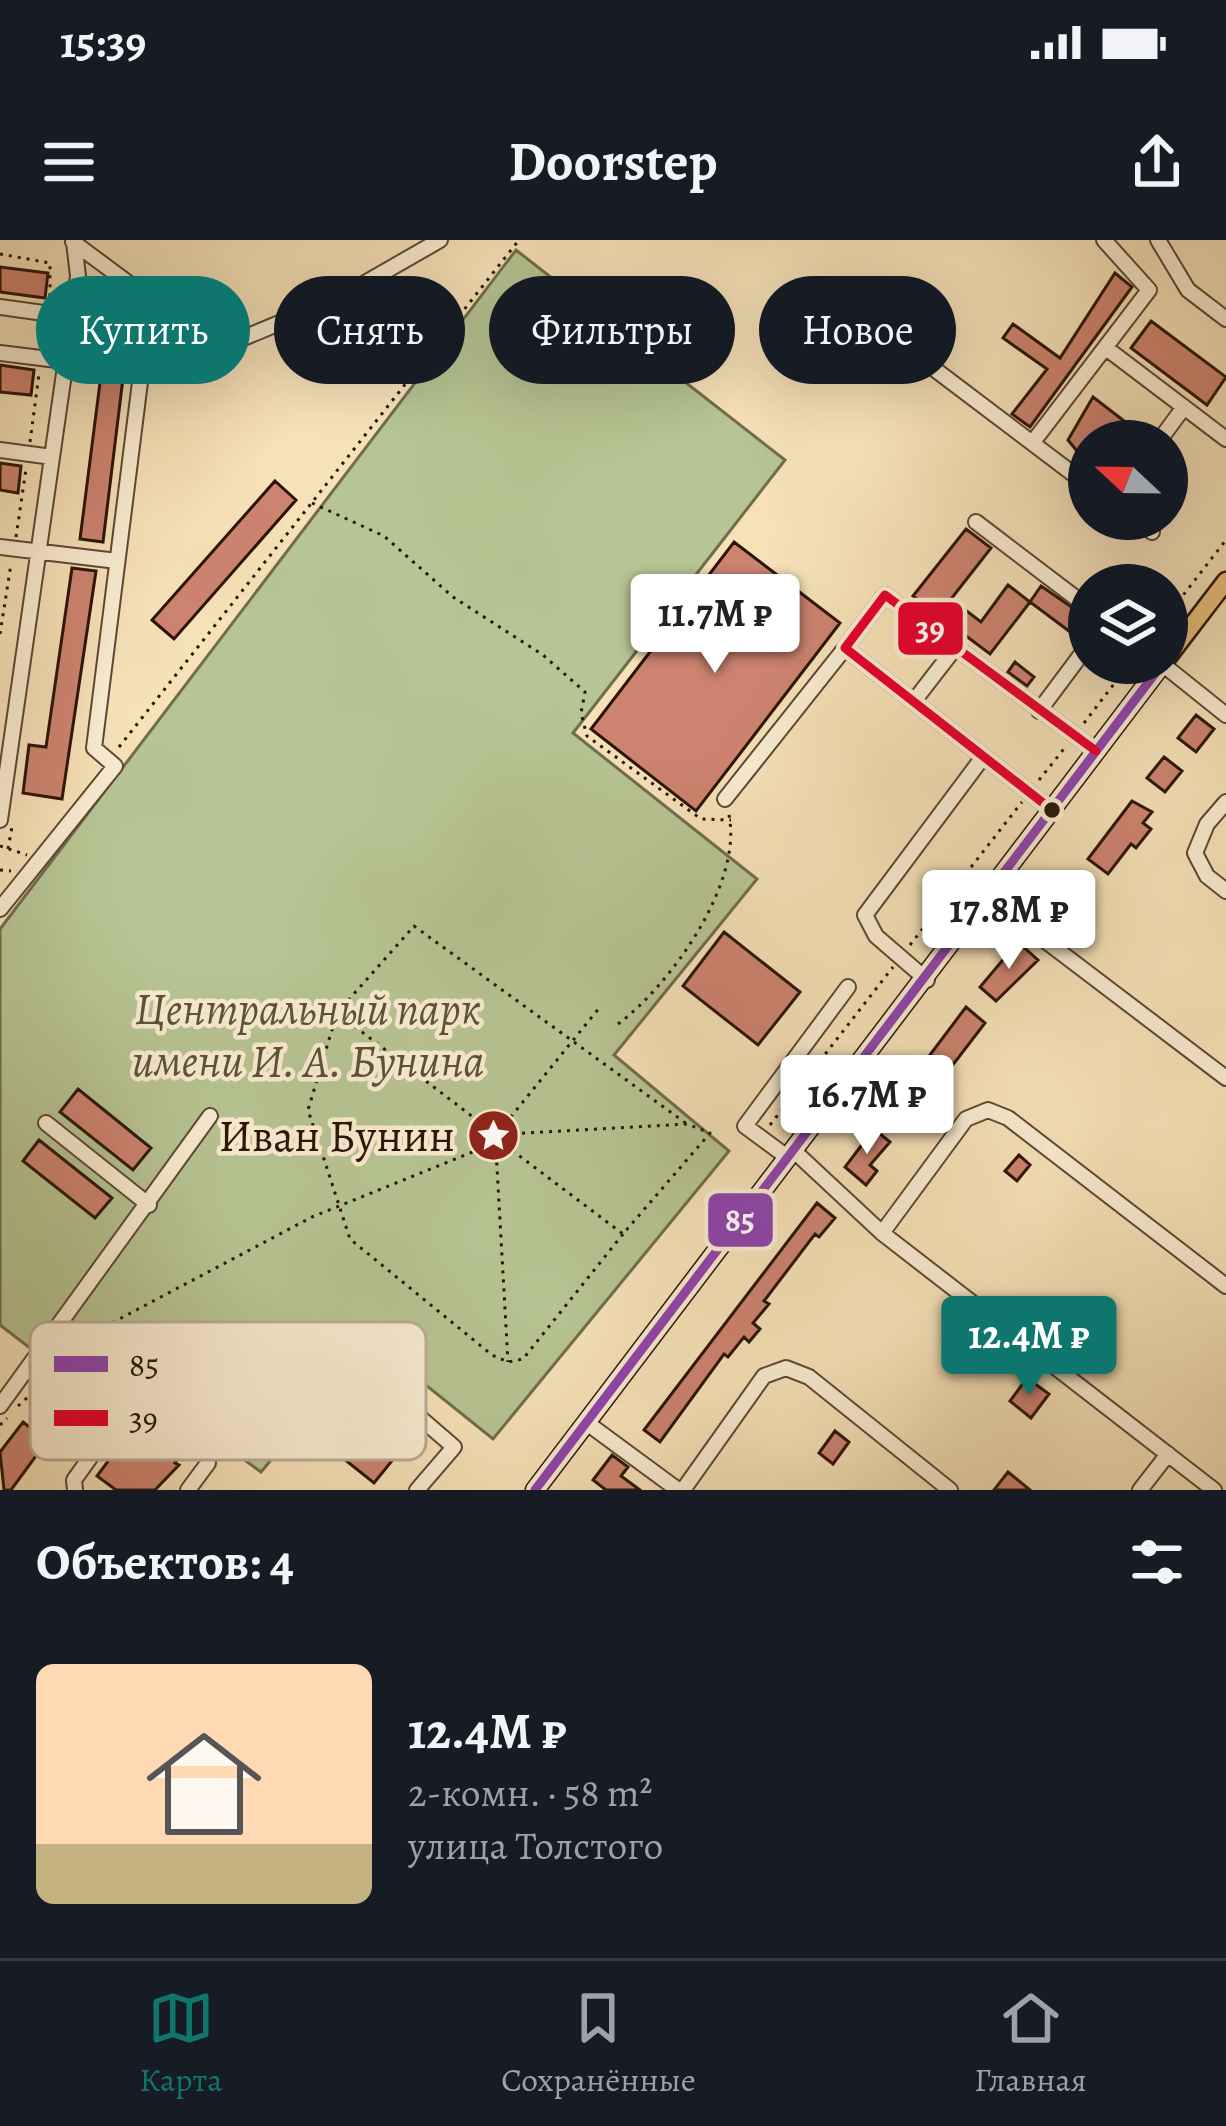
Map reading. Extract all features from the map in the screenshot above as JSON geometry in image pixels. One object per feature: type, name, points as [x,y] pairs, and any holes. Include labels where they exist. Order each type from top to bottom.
[{"type":"main road","points":[[1188,630],[1226,581]]},
{"type":"main road","points":[[535,1490],[927,980],[1146,684]]},
{"type":"street","points":[[71,241],[218,349],[337,298],[440,240]]},
{"type":"street","points":[[1033,442],[1149,290],[1104,240]]},
{"type":"street","points":[[1157,240],[1188,290],[1223,311]]},
{"type":"street","points":[[71,241],[78,276]]},
{"type":"street","points":[[0,307],[36,312]]},
{"type":"street","points":[[1106,348],[1226,439]]},
{"type":"street","points":[[0,352],[36,357]]},
{"type":"street","points":[[0,820],[62,384]]},
{"type":"street","points":[[0,909],[115,766],[94,748],[140,384]]},
{"type":"street","points":[[955,384],[1068,469]]},
{"type":"street","points":[[1174,420],[1184,407]]},
{"type":"street","points":[[0,450],[52,457]]},
{"type":"street","points":[[976,522],[1016,562],[1068,595]]},
{"type":"street","points":[[7,548],[117,561]]},
{"type":"street","points":[[725,799],[885,595],[1096,751]]},
{"type":"street","points":[[845,648],[1052,811]]},
{"type":"street","points":[[914,701],[956,648]]},
{"type":"street","points":[[1039,711],[1068,672]]},
{"type":"street","points":[[1188,683],[1226,715]]},
{"type":"street","points":[[927,980],[867,926],[865,915],[983,757]]},
{"type":"street","points":[[1226,802],[1198,839],[1195,853],[1207,876],[1226,890]]},
{"type":"street","points":[[989,898],[1226,1078]]},
{"type":"street","points":[[848,987],[745,1126],[790,1154],[882,1233],[1214,1490]]},
{"type":"street","points":[[882,1233],[967,1118],[988,1110],[1008,1118],[1226,1286]]},
{"type":"street","points":[[62,1322],[210,1116]]},
{"type":"street","points":[[46,1124],[149,1205]]},
{"type":"street","points":[[0,1406],[30,1366]]},
{"type":"street","points":[[587,1423],[681,1490],[764,1376],[786,1368],[808,1377],[950,1490]]},
{"type":"street","points":[[417,1490],[454,1447],[426,1423]]},
{"type":"street","points":[[1140,1490],[1168,1454]]},
{"type":"street","points":[[75,1490],[74,1480],[88,1460]]},
{"type":"street","points":[[188,1490],[208,1460]]},
{"type":"path","points":[[108,760],[519,240]]},
{"type":"path","points":[[0,254],[45,260],[54,266],[53,276]]},
{"type":"path","points":[[0,634],[7,548],[38,384]]},
{"type":"path","points":[[310,502],[384,536],[453,597],[543,655],[585,692],[581,713],[587,736],[701,818],[731,820]]},
{"type":"path","points":[[1188,589],[1226,540]]},
{"type":"path","points":[[761,1137],[1114,684]]},
{"type":"path","points":[[618,1024],[656,988],[699,932],[732,848],[725,799]]},
{"type":"path","points":[[0,846],[39,860]]},
{"type":"path","points":[[414,926],[687,1124],[710,1133],[523,1359],[508,1362],[492,1355],[350,1239],[308,1110],[337,1013],[414,926]]},
{"type":"path","points":[[319,999],[483,1125]]},
{"type":"path","points":[[504,1125],[600,1007]]},
{"type":"path","points":[[114,1322],[338,1208],[484,1147],[496,1150],[505,1145],[504,1125],[494,1120],[483,1125],[479,1136],[484,1147]]},
{"type":"path","points":[[508,1134],[687,1124]]},
{"type":"path","points":[[505,1145],[623,1234]]},
{"type":"path","points":[[496,1150],[508,1362]]},
{"type":"path","points":[[0,1425],[30,1397]]},
{"type":"green space","name":"Центральный парк имени И. А. Бунина","points":[[516,250],[549,276],[496,276]]},
{"type":"green space","name":"Центральный парк имени И. А. Бунина","points":[[489,286],[489,384],[688,384],[785,460],[573,733],[757,879],[614,1055],[729,1151],[493,1439],[426,1385],[426,1322],[30,1322],[30,1348],[0,1325],[0,929],[414,384],[465,384],[465,317]]},
{"type":"green space","name":"Центральный парк имени И. А. Бунина","points":[[245,1460],[271,1460],[261,1472]]},
{"type":"building","points":[[0,267],[48,273],[36,276],[36,297],[0,292]]},
{"type":"building","points":[[1115,273],[1132,287],[1030,427],[1012,414],[1047,369],[1003,338],[1013,324],[1060,358]]},
{"type":"building","points":[[1151,321],[1226,377],[1207,405],[1131,348]]},
{"type":"building","points":[[0,365],[34,370],[31,395],[0,392]]},
{"type":"building","points":[[100,384],[122,384],[103,542],[80,539]]},
{"type":"building","points":[[1093,397],[1123,420],[1080,420]]},
{"type":"building","points":[[0,463],[21,466],[18,493],[0,490]]},
{"type":"building","points":[[275,481],[296,500],[174,639],[152,620]]},
{"type":"building","points":[[966,529],[991,548],[951,599],[981,622],[1008,585],[1030,602],[990,654],[913,596]]},
{"type":"building","points":[[734,542],[840,623],[696,811],[591,729]]},
{"type":"building","points":[[72,568],[96,571],[62,799],[23,793],[29,745],[46,747]]},
{"type":"building","points":[[1041,586],[1068,605],[1068,630],[1030,602]]},
{"type":"building","points":[[1015,662],[1034,677],[1027,686],[1008,672]]},
{"type":"building","points":[[1196,715],[1214,729],[1196,752],[1178,738]]},
{"type":"building","points":[[1164,757],[1182,771],[1165,792],[1147,778]]},
{"type":"building","points":[[1132,801],[1152,812],[1143,823],[1151,829],[1136,848],[1131,844],[1108,874],[1088,859]]},
{"type":"building","points":[[1066,882],[1083,896],[1068,915],[1051,902]]},
{"type":"building","points":[[724,932],[800,992],[758,1045],[683,986]]},
{"type":"building","points":[[1018,942],[1038,960],[996,1001],[980,987]]},
{"type":"building","points":[[966,1007],[985,1023],[906,1126],[887,1112]]},
{"type":"building","points":[[78,1089],[151,1148],[133,1170],[60,1112]]},
{"type":"building","points":[[874,1129],[890,1142],[870,1165],[877,1171],[866,1185],[845,1167]]},
{"type":"building","points":[[39,1140],[112,1198],[95,1218],[23,1161]]},
{"type":"building","points":[[1019,1155],[1030,1165],[1017,1181],[1005,1171]]},
{"type":"building","points":[[817,1203],[835,1218],[819,1237],[815,1234],[764,1301],[769,1304],[753,1323],[760,1329],[749,1342],[744,1337],[728,1357],[724,1354],[660,1442],[644,1430]]},
{"type":"building","points":[[980,1335],[991,1343],[976,1365],[964,1357]]},
{"type":"building","points":[[1027,1378],[1049,1394],[1031,1418],[1010,1401]]},
{"type":"building","points":[[23,1422],[30,1428],[33,1460],[11,1490],[4,1490],[0,1452]]},
{"type":"building","points":[[835,1431],[849,1442],[833,1464],[819,1453]]},
{"type":"building","points":[[612,1455],[628,1467],[621,1476],[640,1490],[606,1490],[593,1480]]},
{"type":"building","points":[[109,1460],[177,1460],[179,1465],[155,1490],[116,1490],[97,1476]]},
{"type":"building","points":[[345,1460],[393,1460],[374,1483]]},
{"type":"building","points":[[1008,1472],[1030,1490],[994,1490]]},
{"type":"transit line","name":"39","points":[[1052,810],[845,648],[885,595],[1096,751]]},
{"type":"transit line","name":"85","points":[[535,1490],[1147,684]]},
{"type":"place","name":"Иван Бунин","points":[[494,1135]]}]
